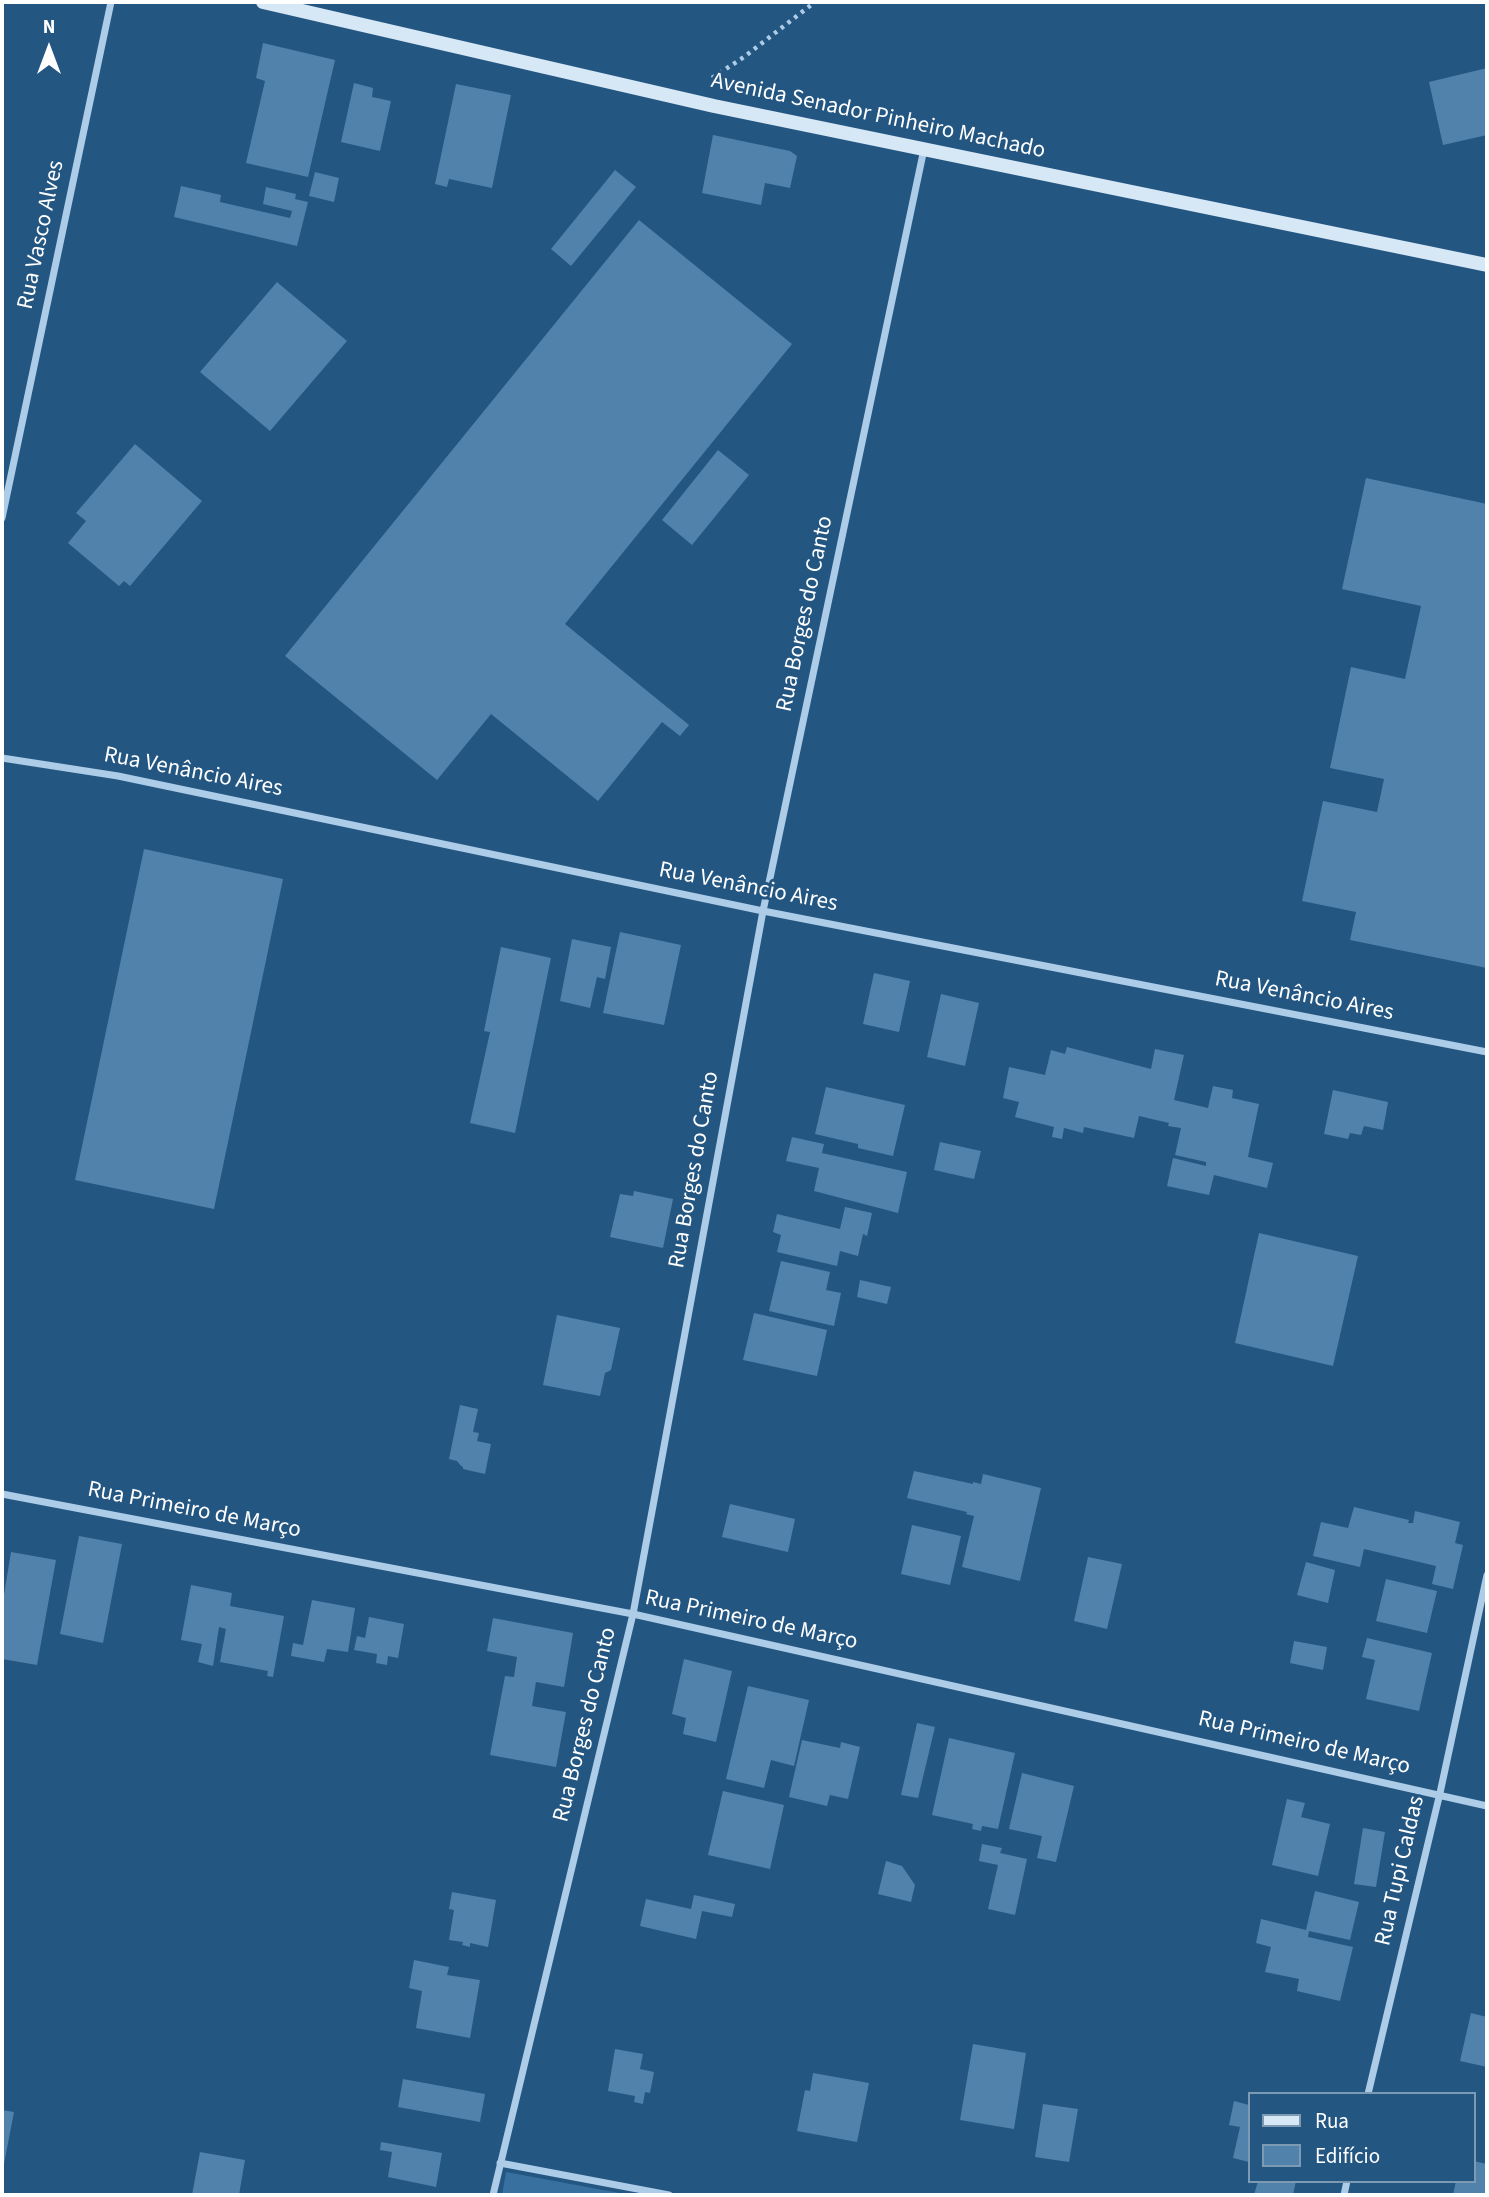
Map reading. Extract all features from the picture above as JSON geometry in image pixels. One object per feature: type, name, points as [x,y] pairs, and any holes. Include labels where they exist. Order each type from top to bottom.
[{"type":"main road","name":"Avenida Senador Pinheiro Machado","points":[[263,2],[680,99],[1487,265]]},
{"type":"street","name":"Rua Vasco Alves","points":[[2,518],[111,2]]},
{"type":"street","name":"Rua Borges do Canto","points":[[493,2195],[633,1615],[763,911],[924,149]]},
{"type":"street","name":"Rua Venâncio Aires","points":[[2,758],[118,776],[763,911],[1487,1052]]},
{"type":"street","name":"Rua Primeiro de Março","points":[[2,1494],[633,1615],[1487,1805]]},
{"type":"street","name":"Rua Tupi Caldas","points":[[1368,2092],[1440,1793],[1487,1575]]},
{"type":"street","points":[[500,2164],[669,2195]]},
{"type":"path","points":[[680,99],[744,57],[815,2]]},
{"type":"shaded area","points":[[506,2172],[630,2195],[502,2195]]},
{"type":"building","points":[[263,43],[335,60],[308,177],[246,163],[265,81],[256,78]]},
{"type":"building","points":[[1487,68],[1487,135],[1443,145],[1429,82]]},
{"type":"building","points":[[354,83],[373,88],[372,97],[391,101],[380,151],[341,142]]},
{"type":"building","points":[[456,84],[511,95],[492,188],[449,179],[447,187],[435,184]]},
{"type":"building","points":[[713,135],[790,151],[797,156],[790,188],[765,183],[761,205],[702,193]]},
{"type":"building","points":[[615,170],[636,187],[571,266],[551,249]]},
{"type":"building","points":[[315,172],[339,178],[334,202],[309,196]]},
{"type":"building","points":[[181,186],[221,195],[220,202],[290,218],[292,211],[263,204],[266,187],[296,194],[295,199],[308,202],[297,246],[174,217]]},
{"type":"building","points":[[639,220],[792,344],[565,624],[689,725],[680,736],[662,722],[598,801],[491,714],[437,780],[285,656]]},
{"type":"building","points":[[277,282],[347,341],[270,431],[200,372]]},
{"type":"building","points":[[135,444],[202,501],[130,586],[124,581],[119,586],[68,543],[86,521],[76,513]]},
{"type":"building","points":[[718,450],[749,475],[692,545],[662,520]]},
{"type":"building","points":[[1366,478],[1487,504],[1487,968],[1350,940],[1356,912],[1302,901],[1323,801],[1377,812],[1384,779],[1330,768],[1351,667],[1405,679],[1421,606],[1342,589]]},
{"type":"building","points":[[144,849],[283,879],[214,1209],[75,1180]]},
{"type":"building","points":[[620,932],[681,945],[664,1025],[603,1013]]},
{"type":"building","points":[[572,939],[611,947],[605,979],[597,977],[590,1008],[560,1001]]},
{"type":"building","points":[[501,947],[551,958],[515,1133],[470,1123],[490,1032],[484,1031]]},
{"type":"building","points":[[874,973],[910,981],[899,1032],[863,1024]]},
{"type":"building","points":[[941,994],[979,1003],[965,1066],[927,1057]]},
{"type":"building","points":[[1067,1047],[1151,1069],[1155,1049],[1184,1055],[1174,1100],[1208,1108],[1213,1086],[1233,1090],[1232,1098],[1259,1104],[1248,1157],[1273,1163],[1267,1188],[1214,1175],[1209,1195],[1167,1186],[1173,1158],[1206,1166],[1206,1162],[1175,1155],[1181,1128],[1168,1126],[1169,1123],[1139,1116],[1134,1138],[1084,1127],[1083,1133],[1064,1128],[1062,1139],[1052,1137],[1054,1127],[1015,1117],[1019,1102],[1003,1098],[1009,1067],[1045,1075],[1051,1050],[1065,1054]]},
{"type":"building","points":[[826,1087],[905,1105],[893,1156],[815,1134]]},
{"type":"building","points":[[1333,1090],[1388,1102],[1383,1130],[1364,1126],[1361,1135],[1350,1133],[1348,1139],[1324,1134]]},
{"type":"building","points":[[792,1137],[824,1144],[822,1153],[907,1172],[898,1213],[814,1191],[819,1168],[786,1161]]},
{"type":"building","points":[[940,1142],[981,1151],[974,1179],[934,1170]]},
{"type":"building","points":[[634,1191],[673,1199],[663,1248],[610,1237],[620,1194],[633,1196]]},
{"type":"building","points":[[845,1207],[872,1213],[867,1236],[863,1234],[858,1256],[840,1251],[837,1266],[777,1252],[781,1235],[773,1232],[777,1214],[840,1229]]},
{"type":"building","points":[[1259,1233],[1358,1256],[1333,1366],[1235,1343]]},
{"type":"building","points":[[781,1261],[830,1272],[826,1290],[841,1293],[834,1326],[769,1311]]},
{"type":"building","points":[[860,1280],[891,1287],[887,1304],[857,1297]]},
{"type":"building","points":[[754,1313],[827,1330],[817,1376],[743,1360]]},
{"type":"building","points":[[557,1315],[620,1328],[611,1370],[605,1373],[600,1396],[543,1385]]},
{"type":"building","points":[[460,1405],[478,1409],[473,1432],[479,1433],[477,1441],[491,1444],[485,1474],[463,1469],[457,1461],[449,1459]]},
{"type":"building","points":[[914,1471],[973,1484],[981,1484],[983,1474],[1041,1488],[1020,1581],[962,1567],[974,1516],[907,1498]]},
{"type":"building","points":[[730,1504],[795,1519],[788,1552],[722,1537]]},
{"type":"building","points":[[1354,1507],[1409,1520],[1408,1523],[1413,1523],[1415,1511],[1460,1522],[1455,1543],[1463,1545],[1453,1589],[1432,1584],[1436,1566],[1364,1549],[1360,1567],[1313,1556],[1321,1522],[1348,1528]]},
{"type":"building","points":[[912,1525],[961,1536],[950,1585],[901,1574]]},
{"type":"building","points":[[79,1536],[122,1544],[103,1643],[60,1634]]},
{"type":"building","points":[[11,1552],[56,1560],[37,1665],[2,1659],[2,1607]]},
{"type":"building","points":[[1088,1557],[1122,1564],[1107,1629],[1074,1621]]},
{"type":"building","points":[[1306,1562],[1335,1570],[1328,1603],[1297,1595]]},
{"type":"building","points":[[1386,1579],[1437,1591],[1427,1633],[1376,1621]]},
{"type":"building","points":[[191,1585],[232,1593],[230,1606],[284,1616],[273,1677],[267,1676],[268,1671],[220,1662],[226,1629],[219,1627],[213,1666],[198,1662],[202,1644],[181,1640]]},
{"type":"building","points":[[312,1600],[355,1608],[348,1652],[327,1649],[324,1662],[291,1656],[293,1643],[303,1645]]},
{"type":"building","points":[[369,1617],[404,1624],[398,1658],[388,1656],[387,1665],[376,1663],[377,1654],[354,1650],[357,1636],[365,1638]]},
{"type":"building","points":[[493,1618],[573,1633],[564,1687],[536,1682],[532,1706],[566,1712],[556,1767],[490,1755],[505,1676],[514,1677],[517,1657],[487,1651]]},
{"type":"building","points":[[1367,1638],[1432,1653],[1419,1711],[1366,1699],[1375,1660],[1362,1657]]},
{"type":"building","points":[[1294,1641],[1327,1647],[1323,1670],[1290,1663]]},
{"type":"building","points":[[684,1659],[732,1671],[716,1742],[683,1734],[686,1718],[672,1714]]},
{"type":"building","points":[[748,1686],[809,1700],[794,1766],[771,1760],[764,1788],[726,1779]]},
{"type":"building","points":[[917,1723],[935,1727],[918,1798],[901,1795]]},
{"type":"building","points":[[949,1738],[1015,1753],[998,1829],[982,1826],[981,1831],[972,1829],[973,1824],[932,1815]]},
{"type":"building","points":[[802,1740],[840,1748],[841,1742],[860,1747],[848,1799],[830,1795],[827,1806],[789,1797]]},
{"type":"building","points":[[1022,1773],[1074,1786],[1056,1862],[1037,1858],[1042,1836],[1009,1829]]},
{"type":"building","points":[[723,1791],[784,1805],[770,1869],[708,1855]]},
{"type":"building","points":[[1287,1799],[1305,1803],[1301,1817],[1330,1824],[1318,1876],[1272,1865]]},
{"type":"building","points":[[1363,1828],[1385,1832],[1376,1887],[1354,1884]]},
{"type":"building","points":[[982,1844],[1002,1848],[1000,1853],[1027,1859],[1015,1915],[988,1909],[998,1865],[979,1861]]},
{"type":"building","points":[[886,1861],[902,1866],[915,1885],[911,1902],[878,1894]]},
{"type":"building","points":[[1315,1891],[1359,1902],[1350,1940],[1309,1931],[1308,1937],[1353,1947],[1340,2001],[1297,1991],[1299,1979],[1265,1972],[1271,1947],[1256,1943],[1261,1919],[1306,1930]]},
{"type":"building","points":[[452,1892],[496,1900],[488,1947],[470,1943],[470,1947],[462,1945],[463,1942],[449,1940],[454,1910],[449,1909]]},
{"type":"building","points":[[694,1895],[735,1904],[732,1917],[702,1911],[696,1939],[640,1926],[646,1899],[691,1909]]},
{"type":"building","points":[[414,1960],[449,1967],[447,1975],[480,1980],[470,2038],[416,2028],[422,1991],[409,1988]]},
{"type":"building","points":[[1471,2013],[1487,2017],[1487,2067],[1460,2061]]},
{"type":"building","points":[[973,2044],[1026,2053],[1014,2129],[960,2120]]},
{"type":"building","points":[[615,2049],[643,2054],[640,2069],[654,2072],[650,2093],[645,2092],[643,2104],[634,2102],[635,2096],[608,2091]]},
{"type":"building","points":[[813,2073],[869,2083],[857,2142],[797,2131],[805,2090],[810,2091]]},
{"type":"building","points":[[403,2079],[485,2094],[480,2122],[398,2107]]},
{"type":"building","points":[[1234,2101],[1248,2105],[1248,2162],[1233,2158],[1240,2127],[1229,2125]]},
{"type":"building","points":[[1043,2104],[1078,2109],[1069,2162],[1035,2157]]},
{"type":"building","points":[[2,2110],[14,2112],[3,2169],[2,2169]]},
{"type":"building","points":[[381,2142],[442,2153],[436,2187],[388,2177],[392,2152],[380,2150]]},
{"type":"building","points":[[200,2152],[245,2160],[239,2195],[192,2195]]},
{"type":"building","points":[[1475,2161],[1487,2164],[1487,2195],[1453,2195],[1456,2183],[1475,2183]]},
{"type":"building","points":[[1257,2183],[1296,2183],[1293,2195],[1254,2195]]}]
